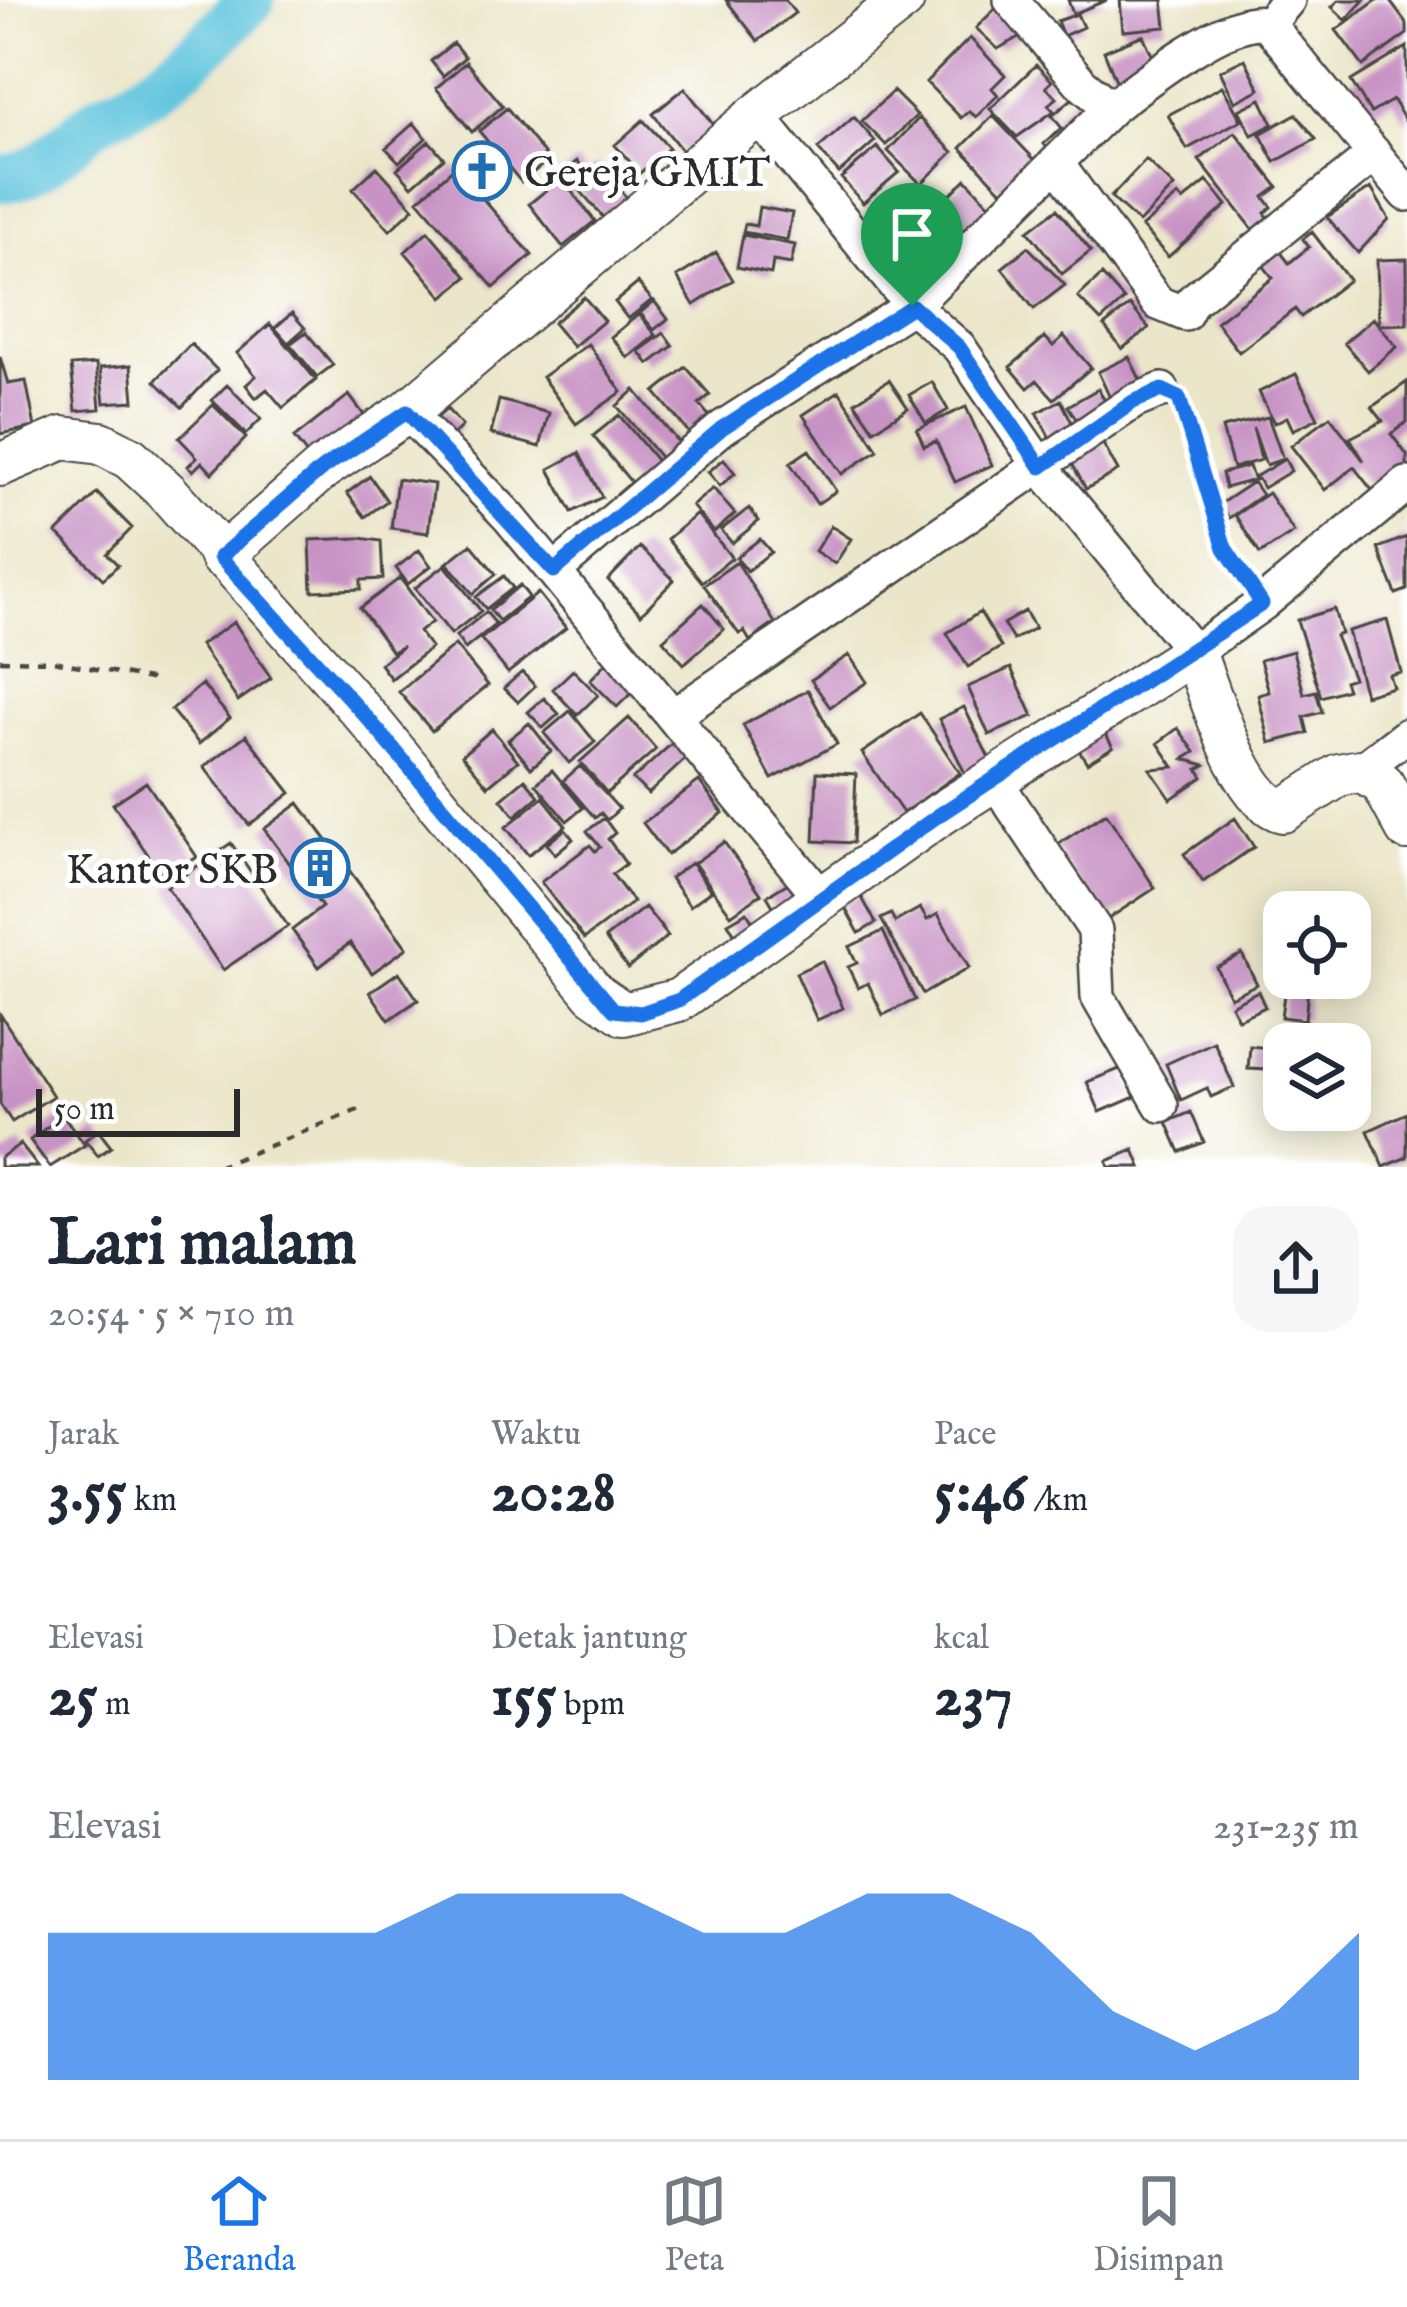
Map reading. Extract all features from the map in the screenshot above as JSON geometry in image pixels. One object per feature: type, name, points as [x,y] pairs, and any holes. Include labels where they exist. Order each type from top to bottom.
[{"type":"street","points":[[220,557],[323,468],[407,412],[757,115],[903,0]]},
{"type":"street","points":[[1011,0],[1082,84],[1111,108]]},
{"type":"street","points":[[554,571],[722,428],[912,306],[1111,108],[1245,23],[1278,12],[1407,194]]},
{"type":"street","points":[[757,115],[912,306],[959,347],[1041,467],[1194,652],[1239,764],[1269,806],[1283,811],[1340,775],[1360,771],[1407,735]]},
{"type":"street","points":[[1057,164],[1158,303],[1185,314],[1192,301],[1375,154]]},
{"type":"street","points":[[673,716],[1133,402],[1162,390]]},
{"type":"street","points":[[407,412],[554,571],[821,897]]},
{"type":"street","points":[[0,465],[49,441],[101,443],[130,458],[168,494],[370,721],[614,1010],[641,1013],[679,1000],[994,779],[1194,652],[1262,604],[1407,484]]},
{"type":"street","points":[[1360,771],[1382,783],[1407,829]]},
{"type":"street","points":[[994,779],[1095,931],[1098,997],[1161,1105]]},
{"type":"path","points":[[1162,390],[1172,392],[1185,406],[1225,548],[1262,604]]},
{"type":"path","points":[[0,660],[52,661],[155,680]]},
{"type":"path","points":[[217,1167],[365,1107]]},
{"type":"building","points":[[726,0],[785,0],[795,13],[758,41]]},
{"type":"building","points":[[1068,0],[1107,0],[1073,14]]},
{"type":"building","points":[[1120,0],[1163,0],[1166,27],[1123,31]]},
{"type":"building","points":[[1339,0],[1364,0],[1346,20],[1332,7]]},
{"type":"building","points":[[1377,0],[1389,0],[1407,24],[1407,34],[1363,66],[1336,30]]},
{"type":"building","points":[[997,7],[1024,34],[998,49],[976,28]]},
{"type":"building","points":[[1077,14],[1083,27],[1063,36],[1057,21]]},
{"type":"building","points":[[1143,35],[1153,57],[1145,61],[1149,70],[1117,83],[1104,51]]},
{"type":"building","points":[[970,38],[1005,75],[992,88],[998,95],[976,117],[969,111],[961,118],[926,82]]},
{"type":"building","points":[[453,43],[465,57],[443,76],[431,61]]},
{"type":"building","points":[[1407,47],[1407,124],[1393,100],[1371,113],[1351,81]]},
{"type":"building","points":[[1245,59],[1260,89],[1235,102],[1220,71]]},
{"type":"building","points":[[466,62],[503,106],[472,132],[436,88]]},
{"type":"building","points":[[1036,65],[1052,81],[1046,87],[1057,98],[1048,105],[1054,111],[1017,137],[990,109]]},
{"type":"building","points":[[1222,86],[1241,120],[1187,149],[1168,115]]},
{"type":"building","points":[[685,88],[715,127],[683,152],[653,114]]},
{"type":"building","points":[[893,91],[917,115],[886,145],[862,121]]},
{"type":"building","points":[[1080,92],[1098,115],[1052,154],[1044,144],[1062,128],[1052,116]]},
{"type":"building","points":[[1261,99],[1273,124],[1252,135],[1239,110]]},
{"type":"building","points":[[507,108],[549,160],[521,182],[479,131]]},
{"type":"building","points":[[1296,114],[1316,139],[1275,162],[1260,134]]},
{"type":"building","points":[[993,116],[1036,161],[1004,193],[961,148]]},
{"type":"building","points":[[854,117],[875,141],[839,173],[818,149]]},
{"type":"building","points":[[919,118],[953,152],[921,184],[888,151]]},
{"type":"building","points":[[643,120],[669,148],[640,173],[615,145]]},
{"type":"building","points":[[414,123],[426,138],[399,162],[386,148]]},
{"type":"building","points":[[1235,132],[1278,187],[1264,197],[1272,207],[1265,213],[1274,225],[1259,237],[1199,160]]},
{"type":"building","points":[[429,141],[444,158],[412,186],[397,169]]},
{"type":"building","points":[[877,147],[899,172],[863,203],[841,178]]},
{"type":"building","points":[[1146,160],[1174,187],[1139,223],[1111,197]]},
{"type":"building","points":[[577,161],[588,173],[598,164],[632,204],[609,224],[564,172]]},
{"type":"building","points":[[377,167],[414,208],[390,230],[353,189]]},
{"type":"building","points":[[455,167],[532,255],[494,288],[418,200]]},
{"type":"building","points":[[561,178],[595,221],[563,247],[529,204]]},
{"type":"building","points":[[966,179],[990,205],[955,240],[930,214]]},
{"type":"building","points":[[1207,181],[1227,205],[1168,257],[1142,227],[1178,196],[1183,201]]},
{"type":"building","points":[[1371,188],[1389,219],[1358,253],[1327,217]]},
{"type":"building","points":[[759,207],[792,213],[787,240],[743,232],[745,224],[756,226]]},
{"type":"building","points":[[1057,209],[1091,251],[1062,274],[1028,231]]},
{"type":"building","points":[[925,223],[951,251],[928,273],[902,246]]},
{"type":"building","points":[[428,231],[467,277],[443,297],[405,252]]},
{"type":"building","points":[[1312,232],[1349,280],[1301,317],[1295,309],[1239,352],[1216,322],[1273,278],[1262,264],[1279,250],[1289,263],[1309,247],[1303,239]]},
{"type":"building","points":[[743,235],[795,245],[791,264],[773,261],[771,274],[737,267]]},
{"type":"building","points":[[1028,247],[1065,285],[1034,309],[1002,268]]},
{"type":"building","points":[[716,252],[733,280],[694,305],[677,277]]},
{"type":"building","points":[[1407,259],[1407,324],[1379,325],[1377,260]]},
{"type":"building","points":[[1102,275],[1124,300],[1101,321],[1078,297]]},
{"type":"building","points":[[638,283],[652,300],[628,319],[615,302]]},
{"type":"building","points":[[584,297],[604,321],[573,347],[553,323]]},
{"type":"building","points":[[654,301],[668,319],[654,330],[640,313]]},
{"type":"building","points":[[1130,305],[1149,328],[1122,349],[1104,326]]},
{"type":"building","points":[[292,313],[305,328],[288,343],[275,328]]},
{"type":"building","points":[[639,314],[656,335],[628,358],[611,337]]},
{"type":"building","points":[[1373,318],[1397,347],[1368,371],[1344,343]]},
{"type":"building","points":[[270,324],[316,380],[283,408],[267,389],[256,398],[246,385],[256,376],[237,353]]},
{"type":"building","points":[[306,332],[333,365],[317,377],[290,344]]},
{"type":"building","points":[[664,333],[673,346],[649,364],[639,351]]},
{"type":"building","points":[[1064,336],[1091,368],[1054,399],[1037,380],[1028,388],[1010,367],[1045,337],[1053,346]]},
{"type":"building","points":[[191,344],[217,370],[182,407],[155,381]]},
{"type":"building","points":[[588,344],[622,392],[576,424],[542,377]]},
{"type":"building","points":[[0,357],[8,384],[26,381],[35,427],[0,434]]},
{"type":"building","points":[[1129,357],[1143,385],[1111,400],[1098,372]]},
{"type":"building","points":[[96,364],[100,409],[76,411],[71,366]]},
{"type":"building","points":[[131,365],[134,401],[104,403],[100,368]]},
{"type":"building","points":[[686,367],[710,395],[699,404],[716,424],[696,441],[655,392]]},
{"type":"building","points":[[1296,374],[1318,418],[1293,430],[1287,417],[1274,423],[1259,392]]},
{"type":"building","points":[[889,380],[908,408],[874,430],[855,402]]},
{"type":"building","points":[[932,382],[948,410],[926,423],[909,395]]},
{"type":"building","points":[[1407,382],[1407,422],[1391,434],[1407,455],[1407,469],[1375,494],[1354,467],[1325,490],[1291,446],[1330,416],[1364,461],[1350,438],[1383,421],[1372,407]]},
{"type":"building","points":[[227,385],[261,419],[246,434],[212,400]]},
{"type":"building","points":[[1098,389],[1112,413],[1083,430],[1068,406]]},
{"type":"building","points":[[635,390],[687,453],[669,468],[617,406]]},
{"type":"building","points":[[839,391],[878,450],[842,474],[803,415]]},
{"type":"building","points":[[349,395],[370,423],[315,465],[294,438]]},
{"type":"building","points":[[499,400],[549,413],[540,447],[491,434]]},
{"type":"building","points":[[1061,400],[1076,431],[1053,444],[1037,413]]},
{"type":"building","points":[[213,405],[246,438],[212,473],[202,462],[193,471],[188,466],[197,457],[179,438]]},
{"type":"building","points":[[966,407],[992,465],[955,482],[936,441],[924,446],[917,429]]},
{"type":"building","points":[[447,409],[462,426],[453,435],[437,418]]},
{"type":"building","points":[[619,415],[666,472],[640,493],[593,436]]},
{"type":"building","points":[[1268,417],[1283,459],[1266,465],[1253,428],[1261,460],[1233,468],[1222,428]]},
{"type":"building","points":[[1102,442],[1118,471],[1086,489],[1070,460]]},
{"type":"building","points":[[809,450],[836,491],[817,504],[790,463]]},
{"type":"building","points":[[579,453],[602,497],[572,512],[549,469]]},
{"type":"building","points":[[724,459],[735,473],[720,486],[708,472]]},
{"type":"building","points":[[1285,459],[1291,471],[1263,488],[1258,479],[1225,488],[1222,473],[1249,466],[1253,478]]},
{"type":"building","points":[[370,476],[387,501],[365,517],[347,493]]},
{"type":"building","points":[[397,479],[434,484],[428,533],[391,528]]},
{"type":"building","points":[[1253,482],[1262,495],[1229,518],[1220,504]]},
{"type":"building","points":[[713,488],[735,514],[714,532],[692,506]]},
{"type":"building","points":[[97,493],[132,528],[107,554],[118,565],[103,579],[57,533]]},
{"type":"building","points":[[1268,493],[1294,532],[1260,554],[1235,515]]},
{"type":"building","points":[[749,508],[759,521],[732,543],[721,530]]},
{"type":"building","points":[[697,514],[732,558],[702,582],[667,539]]},
{"type":"building","points":[[831,526],[851,539],[835,564],[815,551]]},
{"type":"building","points":[[1407,537],[1407,590],[1396,594],[1378,548]]},
{"type":"building","points":[[760,539],[771,552],[747,571],[736,557]]},
{"type":"building","points":[[310,540],[381,541],[383,579],[361,580],[361,589],[312,591]]},
{"type":"building","points":[[471,544],[496,574],[473,594],[447,563]]},
{"type":"building","points":[[640,547],[674,580],[641,614],[608,580]]},
{"type":"building","points":[[419,550],[431,566],[408,584],[396,568]]},
{"type":"building","points":[[737,562],[775,623],[750,641],[744,631],[739,634],[704,585]]},
{"type":"building","points":[[445,565],[481,611],[451,634],[415,588]]},
{"type":"building","points":[[504,576],[513,588],[486,609],[476,597]]},
{"type":"building","points":[[400,578],[432,622],[419,632],[431,648],[391,679],[380,664],[403,646],[392,652],[360,608]]},
{"type":"building","points":[[520,585],[529,597],[499,621],[490,610]]},
{"type":"building","points":[[538,593],[566,628],[508,673],[481,639]]},
{"type":"building","points":[[703,604],[724,629],[684,664],[663,640]]},
{"type":"building","points":[[1334,609],[1341,634],[1335,636],[1353,678],[1344,681],[1347,689],[1321,697],[1297,620]]},
{"type":"building","points":[[1025,611],[1035,628],[1013,640],[1003,624]]},
{"type":"building","points":[[486,612],[496,624],[465,649],[456,636]]},
{"type":"building","points":[[980,612],[1001,647],[968,667],[947,633]]},
{"type":"building","points":[[1387,620],[1401,672],[1389,675],[1393,687],[1365,695],[1348,631]]},
{"type":"building","points":[[234,622],[271,678],[238,701],[200,645]]},
{"type":"building","points":[[455,645],[488,685],[432,731],[399,692]]},
{"type":"building","points":[[1293,651],[1304,694],[1316,691],[1322,712],[1304,717],[1308,733],[1270,743],[1258,695],[1269,692],[1260,660]]},
{"type":"building","points":[[615,654],[643,682],[617,707],[590,680]]},
{"type":"building","points":[[849,655],[867,682],[830,707],[811,680]]},
{"type":"building","points":[[1011,668],[1033,716],[989,735],[968,687]]},
{"type":"building","points":[[573,670],[598,695],[577,715],[553,689]]},
{"type":"building","points":[[522,672],[535,686],[518,702],[504,688]]},
{"type":"building","points":[[202,684],[230,718],[199,744],[171,710]]},
{"type":"building","points":[[808,690],[837,744],[772,779],[743,725]]},
{"type":"building","points":[[544,698],[559,714],[543,728],[528,712]]},
{"type":"building","points":[[964,707],[998,776],[972,788],[939,719]]},
{"type":"building","points":[[570,711],[595,742],[569,763],[544,733]]},
{"type":"building","points":[[920,713],[960,773],[903,813],[862,753]]},
{"type":"building","points":[[629,718],[656,749],[607,793],[580,762]]},
{"type":"building","points":[[1098,721],[1113,747],[1087,763],[1071,737]]},
{"type":"building","points":[[529,723],[551,751],[531,768],[508,740]]},
{"type":"building","points":[[1178,728],[1195,752],[1184,759],[1205,765],[1198,769],[1203,777],[1171,799],[1150,769],[1174,767],[1158,743]]},
{"type":"building","points":[[492,729],[518,761],[488,786],[462,755]]},
{"type":"building","points":[[246,735],[291,793],[249,825],[204,767]]},
{"type":"building","points":[[680,736],[694,751],[648,794],[633,779]]},
{"type":"building","points":[[580,766],[619,809],[607,820],[601,813],[595,818],[563,781]]},
{"type":"building","points":[[552,770],[583,808],[567,821],[536,784]]},
{"type":"building","points":[[817,772],[856,774],[853,843],[814,841]]},
{"type":"building","points":[[525,779],[539,796],[515,816],[501,799]]},
{"type":"building","points":[[699,781],[723,813],[667,855],[643,823]]},
{"type":"building","points":[[146,782],[197,857],[165,879],[113,804]]},
{"type":"building","points":[[543,797],[566,826],[528,855],[506,827]]},
{"type":"building","name":"Kantor SKB","points":[[299,803],[407,948],[372,973],[350,943],[319,967],[292,930],[322,907],[264,829]]},
{"type":"building","points":[[1106,813],[1155,888],[1105,921],[1055,846]]},
{"type":"building","points":[[604,818],[615,833],[608,839],[626,864],[612,874],[633,902],[584,939],[541,882],[590,845],[595,851],[600,847],[587,831]]},
{"type":"building","points":[[1235,818],[1254,847],[1203,882],[1184,854]]},
{"type":"building","points":[[565,829],[573,839],[555,854],[547,844]]},
{"type":"building","points":[[724,842],[761,894],[731,915],[694,863]]},
{"type":"building","points":[[231,843],[288,926],[223,970],[167,887]]},
{"type":"building","points":[[691,863],[711,891],[690,906],[670,878]]},
{"type":"building","points":[[788,883],[801,905],[780,918],[767,896]]},
{"type":"building","points":[[860,894],[876,923],[859,933],[843,904]]},
{"type":"building","points":[[645,907],[668,936],[628,968],[605,938]]},
{"type":"building","points":[[920,908],[927,920],[938,914],[969,968],[923,994],[881,919],[891,914],[895,922]]},
{"type":"building","points":[[747,912],[760,934],[741,945],[728,923]]},
{"type":"building","points":[[883,931],[915,1000],[883,1015],[868,983],[858,988],[848,967],[857,963],[849,947]]},
{"type":"building","points":[[1242,954],[1257,984],[1230,997],[1216,967]]},
{"type":"building","points":[[822,961],[843,1008],[817,1020],[796,973]]},
{"type":"building","points":[[399,972],[418,1000],[389,1020],[370,992]]},
{"type":"building","points":[[1258,991],[1265,1007],[1238,1019],[1231,1005]]},
{"type":"building","points":[[1283,999],[1307,999],[1305,1020],[1281,1017]]},
{"type":"building","points":[[0,1014],[53,1096],[12,1122],[0,1104]]},
{"type":"building","points":[[1214,1042],[1234,1087],[1211,1097],[1207,1088],[1181,1100],[1166,1064]]},
{"type":"building","points":[[1250,1046],[1263,1047],[1263,1070],[1248,1069]]},
{"type":"building","points":[[1122,1068],[1135,1097],[1100,1112],[1087,1082]]},
{"type":"building","points":[[1191,1112],[1204,1142],[1180,1152],[1167,1122]]},
{"type":"building","points":[[1407,1113],[1407,1157],[1384,1167],[1371,1130]]},
{"type":"building","points":[[63,1115],[85,1145],[50,1167],[30,1140]]},
{"type":"building","points":[[98,1130],[111,1147],[98,1156],[85,1140]]},
{"type":"building","points":[[20,1144],[38,1167],[0,1167],[0,1158]]},
{"type":"building","points":[[1134,1150],[1141,1167],[1109,1167],[1107,1161]]},
{"type":"waterway","points":[[0,178],[39,167],[100,118],[153,88],[251,0]]},
{"type":"place","name":"Gereja GMIT","points":[[482,171]]},
{"type":"place","name":"Kantor SKB","points":[[320,868]]},
{"type":"route","points":[[912,306],[959,347],[1041,467],[1133,402],[1162,390],[1172,392],[1185,406],[1225,548],[1262,604],[939,815],[679,1000],[641,1013],[614,1010],[594,993],[370,721],[220,557],[323,468],[407,412],[509,517],[554,571],[722,428],[912,306]]}]
